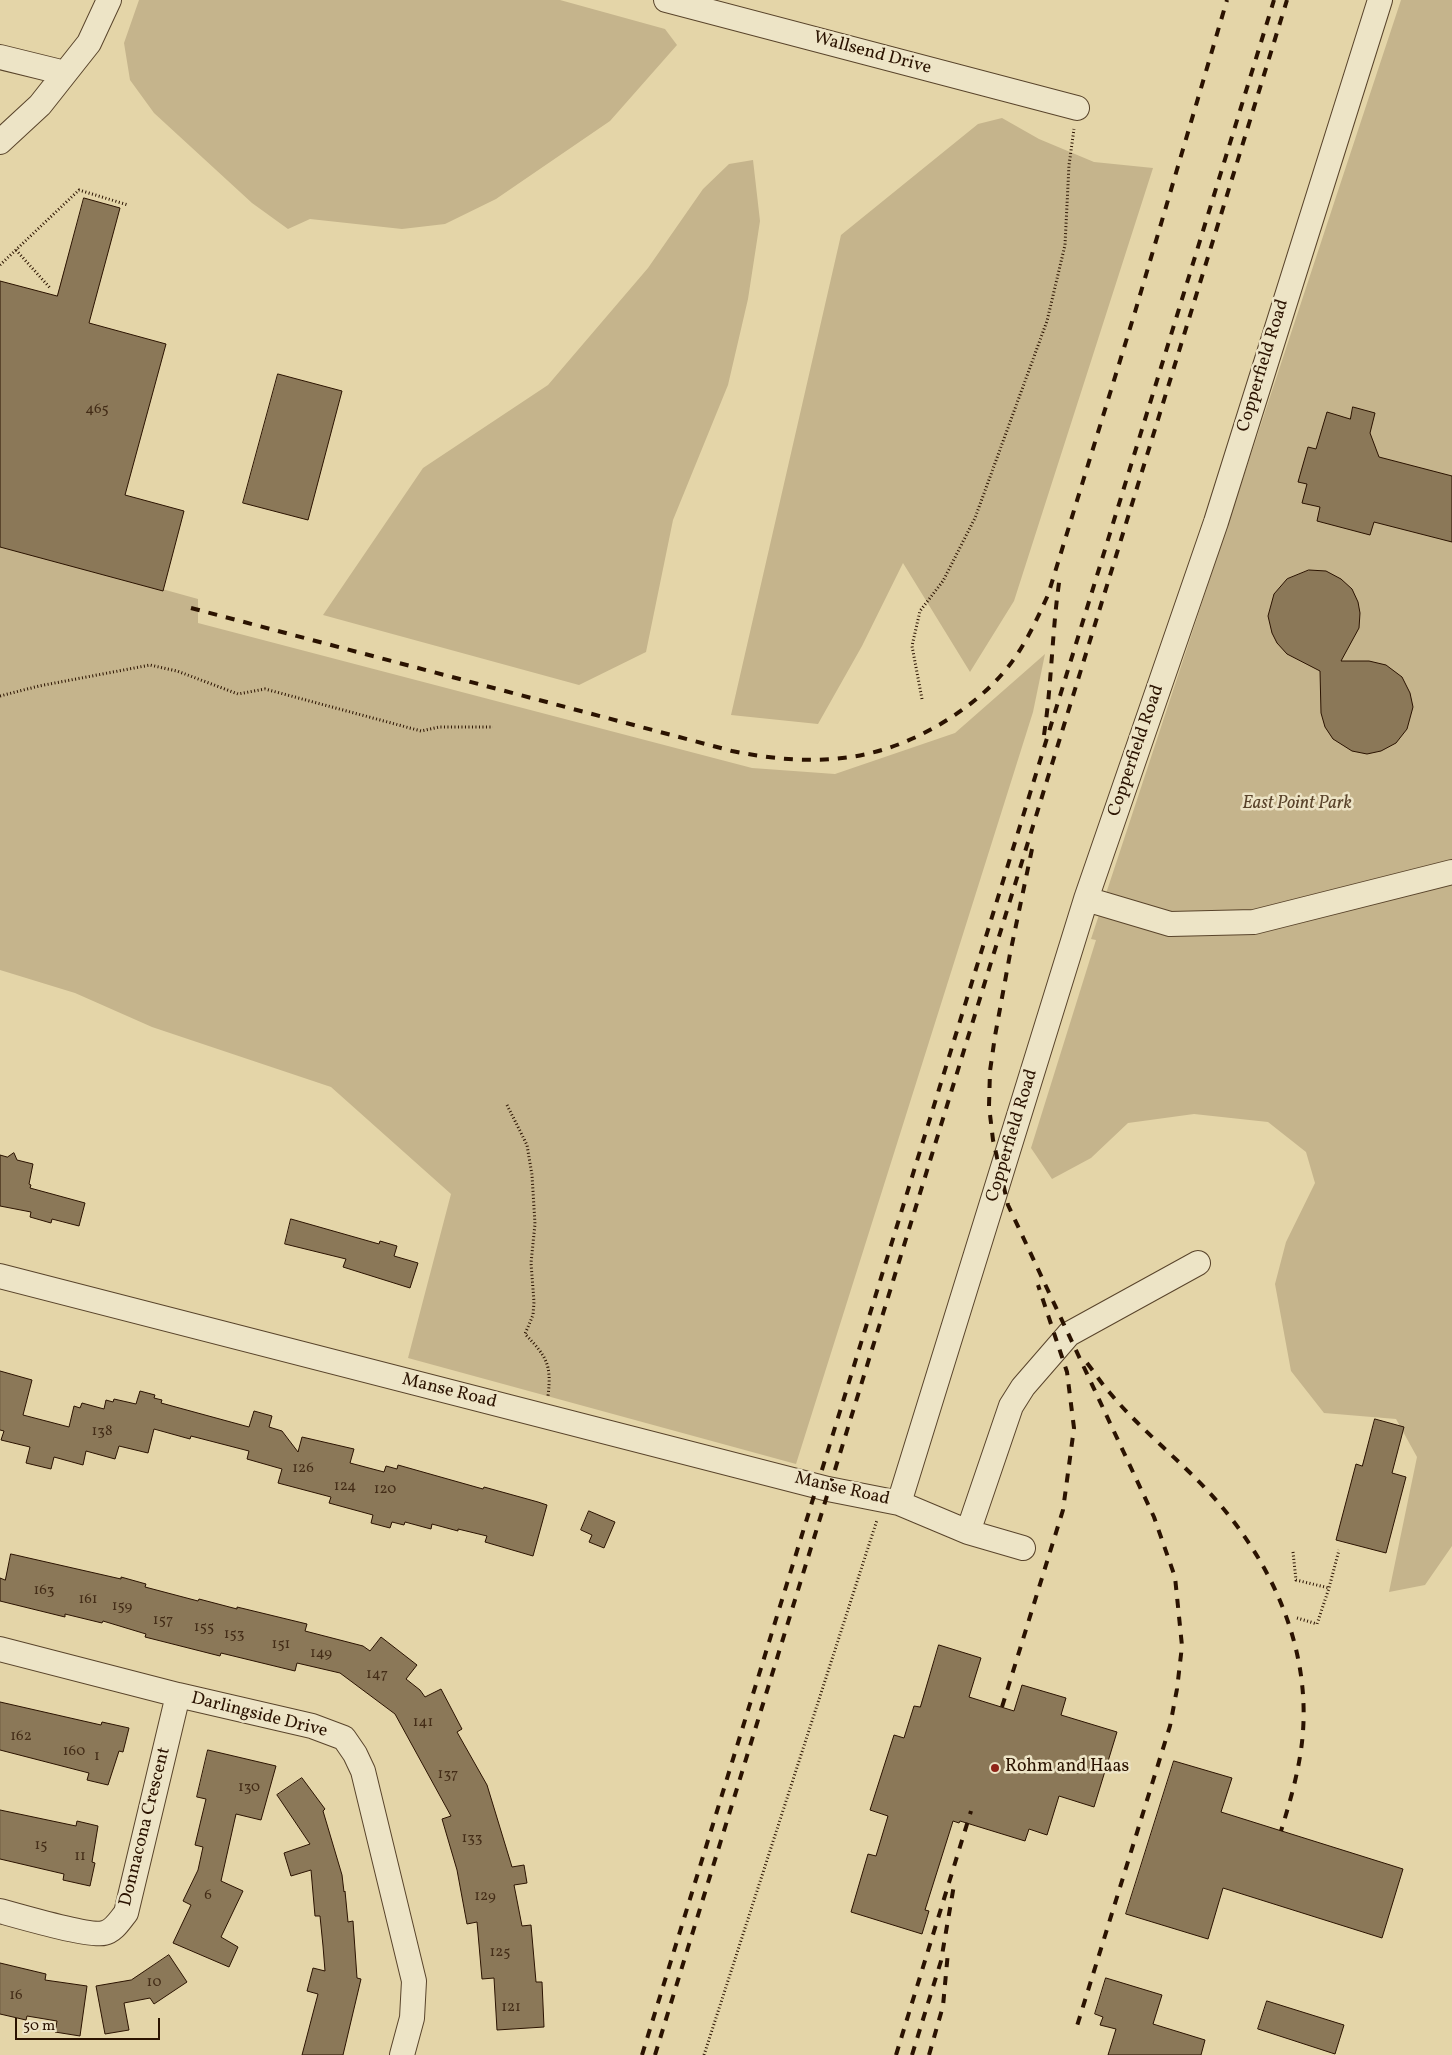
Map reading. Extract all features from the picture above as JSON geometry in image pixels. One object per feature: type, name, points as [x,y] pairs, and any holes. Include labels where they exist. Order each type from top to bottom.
[{"type":"street","points":[[0,142],[40,105],[89,43],[109,0]]},
{"type":"street","name":"Wallsend Drive","points":[[666,0],[1077,108]]},
{"type":"street","name":"Copperfield Road","points":[[892,1501],[1086,899],[1216,522],[1380,0]]},
{"type":"street","points":[[0,57],[65,73]]},
{"type":"street","points":[[1086,899],[1170,924],[1254,922],[1452,872]]},
{"type":"street","points":[[968,1532],[1011,1406],[1023,1387],[1070,1334],[1198,1263]]},
{"type":"street","name":"Manse Road","points":[[0,1276],[828,1489],[892,1501],[968,1532],[1023,1548]]},
{"type":"street","name":"Darlingside Drive","points":[[0,1649],[178,1696],[312,1726],[344,1738],[355,1754],[363,1771],[414,1982],[412,2018],[402,2055]]},
{"type":"street","name":"Donnacona Crescent","points":[[0,1911],[81,1932],[103,1934],[115,1927],[126,1912],[178,1696]]},
{"type":"path","points":[[922,699],[912,646],[920,611],[943,580],[975,518],[1047,321],[1065,245],[1069,165],[1077,108]]},
{"type":"path","points":[[0,264],[79,190],[128,205]]},
{"type":"path","points":[[16,250],[51,289]]},
{"type":"path","points":[[0,696],[39,686],[150,665],[177,671],[238,694],[265,689],[421,731],[439,726],[494,727]]},
{"type":"path","points":[[507,1105],[527,1145],[532,1175],[535,1224],[531,1263],[534,1302],[533,1315],[525,1334],[544,1354],[550,1380],[545,1416]]},
{"type":"path","points":[[704,2055],[892,1501]]},
{"type":"path","points":[[1297,1618],[1316,1624],[1329,1588],[1339,1550]]},
{"type":"path","points":[[1293,1552],[1296,1580],[1329,1588]]},
{"type":"green space","points":[[139,0],[560,0],[665,29],[677,45],[610,121],[496,199],[445,224],[402,229],[310,219],[288,229],[252,203],[154,113],[130,80],[124,43]]},
{"type":"green space","name":"East Point Park","points":[[1401,0],[1452,0],[1452,1546],[1425,1585],[1389,1592],[1417,1457],[1396,1419],[1324,1413],[1291,1371],[1275,1284],[1286,1242],[1315,1183],[1306,1152],[1268,1122],[1194,1114],[1128,1123],[1091,1158],[1052,1179],[1031,1148],[1096,940],[1091,939]]},
{"type":"green space","points":[[1002,118],[1039,139],[1094,162],[1153,168],[1014,601],[970,672],[903,563],[862,646],[818,724],[731,715],[841,235],[978,124]]},
{"type":"green space","points":[[753,160],[760,221],[748,299],[728,385],[673,520],[646,652],[579,685],[323,615],[423,468],[548,385],[648,268],[703,189],[729,164]]},
{"type":"green space","points":[[0,544],[198,599],[198,623],[752,768],[835,774],[955,733],[1045,654],[1033,712],[796,1464],[408,1358],[451,1194],[331,1087],[152,1027],[75,993],[0,970]]},
{"type":"building","points":[[84,198],[120,208],[89,323],[166,344],[125,495],[184,511],[163,591],[0,547],[0,281],[57,296]]},
{"type":"building","points":[[278,374],[342,391],[308,520],[243,503]]},
{"type":"building","points":[[1353,407],[1375,413],[1370,433],[1379,457],[1452,476],[1452,542],[1374,522],[1370,535],[1317,521],[1320,507],[1302,503],[1307,484],[1298,482],[1308,447],[1316,449],[1327,412],[1350,419]]},
{"type":"building","points":[[1309,570],[1326,571],[1341,579],[1352,589],[1358,602],[1360,613],[1359,628],[1341,661],[1369,661],[1386,665],[1402,677],[1410,693],[1413,707],[1407,729],[1396,743],[1381,751],[1367,754],[1352,751],[1333,739],[1325,727],[1321,713],[1320,671],[1287,654],[1277,643],[1272,633],[1268,616],[1274,594],[1287,579]]},
{"type":"building","points":[[14,1153],[17,1160],[33,1164],[30,1188],[85,1203],[79,1226],[52,1219],[51,1223],[30,1217],[31,1212],[0,1206],[0,1155],[7,1157]]},
{"type":"building","points":[[291,1219],[379,1244],[380,1241],[397,1246],[394,1256],[418,1263],[410,1288],[343,1267],[346,1259],[285,1244]]},
{"type":"building","points":[[0,1371],[32,1380],[23,1415],[69,1427],[74,1406],[80,1408],[82,1403],[104,1409],[106,1400],[113,1402],[114,1399],[136,1404],[140,1391],[155,1395],[154,1398],[162,1400],[161,1403],[249,1427],[254,1411],[272,1416],[269,1427],[282,1431],[298,1452],[302,1437],[354,1449],[350,1463],[384,1472],[386,1466],[397,1469],[398,1465],[547,1505],[533,1556],[485,1542],[487,1536],[458,1529],[458,1531],[432,1524],[431,1529],[405,1522],[404,1525],[392,1522],[390,1528],[371,1523],[373,1515],[329,1503],[331,1497],[278,1483],[282,1469],[247,1459],[249,1451],[191,1436],[190,1439],[154,1429],[148,1453],[119,1446],[115,1459],[86,1451],[83,1465],[54,1457],[51,1469],[26,1463],[30,1447],[1,1440],[4,1431],[0,1430]]},
{"type":"building","points":[[1375,1419],[1404,1427],[1392,1473],[1406,1477],[1386,1553],[1336,1540],[1356,1464],[1362,1466]]},
{"type":"building","points":[[589,1511],[615,1522],[604,1548],[589,1542],[592,1535],[581,1530]]},
{"type":"building","points":[[11,1554],[121,1579],[121,1577],[146,1584],[145,1587],[198,1601],[199,1599],[237,1609],[237,1607],[307,1624],[305,1631],[363,1646],[370,1651],[381,1637],[417,1665],[406,1679],[420,1690],[425,1697],[441,1689],[462,1729],[457,1732],[487,1785],[512,1867],[524,1865],[527,1883],[514,1885],[522,1926],[531,1925],[536,1982],[542,1982],[544,2027],[497,2030],[494,1978],[482,1979],[477,1922],[467,1924],[457,1870],[442,1819],[451,1816],[395,1714],[340,1673],[297,1663],[295,1671],[221,1653],[220,1656],[145,1637],[146,1634],[103,1621],[102,1623],[65,1614],[65,1617],[0,1601],[0,1578],[5,1580]]},
{"type":"building","name":"Rohm and Haas","points":[[939,1645],[981,1658],[969,1697],[1014,1711],[1022,1685],[1066,1698],[1061,1715],[1117,1732],[1094,1807],[1059,1796],[1047,1835],[1029,1829],[1025,1841],[960,1821],[959,1823],[953,1821],[925,1910],[929,1911],[922,1934],[851,1912],[868,1854],[876,1856],[888,1816],[870,1810],[894,1735],[904,1738],[914,1706],[920,1707]]},
{"type":"building","points":[[0,1702],[101,1725],[102,1722],[129,1728],[123,1752],[119,1751],[108,1785],[87,1780],[89,1773],[0,1750]]},
{"type":"building","points":[[208,1750],[276,1766],[261,1820],[236,1814],[221,1881],[243,1891],[221,1937],[238,1947],[229,1967],[173,1943],[191,1905],[183,1901],[198,1870],[203,1847],[195,1845],[206,1799],[197,1797]]},
{"type":"building","points":[[1174,1761],[1232,1778],[1221,1812],[1403,1869],[1382,1938],[1223,1888],[1208,1939],[1126,1914]]},
{"type":"building","points":[[302,1778],[325,1809],[323,1811],[342,1875],[348,1922],[353,1921],[357,1978],[361,1979],[343,2055],[302,2055],[318,1994],[307,1991],[313,1968],[325,1971],[323,1946],[320,1916],[315,1916],[311,1870],[291,1876],[284,1853],[310,1844],[277,1795]]},
{"type":"building","points":[[0,1810],[76,1826],[77,1821],[98,1826],[92,1862],[95,1863],[90,1886],[63,1880],[64,1874],[0,1859]]},
{"type":"building","points":[[169,1955],[187,1982],[154,2004],[150,1998],[124,2003],[129,2030],[105,2034],[96,1986],[131,1980]]},
{"type":"building","points":[[0,1963],[46,1974],[45,1980],[87,1986],[80,2036],[55,2032],[57,2021],[27,2016],[26,2020],[0,2014]]},
{"type":"building","points":[[1106,1978],[1162,1995],[1153,2024],[1205,2040],[1201,2055],[1108,2055],[1116,2029],[1100,2025],[1103,2017],[1095,2014]]},
{"type":"building","points":[[1267,2001],[1344,2025],[1335,2054],[1258,2029]]},
{"type":"railway","points":[[191,608],[732,751],[761,756],[817,760],[869,753],[895,746],[921,735],[947,720],[984,692],[1007,668],[1037,620],[1048,595],[1135,312],[1227,0]]},
{"type":"railway","points":[[642,2055],[1274,0]]},
{"type":"railway","points":[[655,2055],[1287,0]]},
{"type":"railway","points":[[1044,735],[1060,576]]},
{"type":"railway","points":[[1032,849],[1010,954],[990,1071],[989,1106],[993,1140],[1008,1205],[1154,1517],[1175,1577],[1182,1646],[1170,1726],[1077,2026]]},
{"type":"railway","points":[[1002,1707],[1063,1510],[1074,1428],[1067,1372],[1038,1285]]},
{"type":"railway","points":[[1087,1363],[1121,1406],[1206,1489],[1230,1516],[1251,1546],[1269,1577],[1284,1609],[1294,1643],[1301,1678],[1304,1714],[1301,1750],[1281,1831]]},
{"type":"railway","points":[[896,2055],[971,1811]]},
{"type":"railway","points":[[912,2055],[941,1961],[954,1885]]},
{"type":"railway","points":[[929,2055],[943,2006],[948,1952]]},
{"type":"place","name":"Rohm and Haas","points":[[995,1768]]}]
